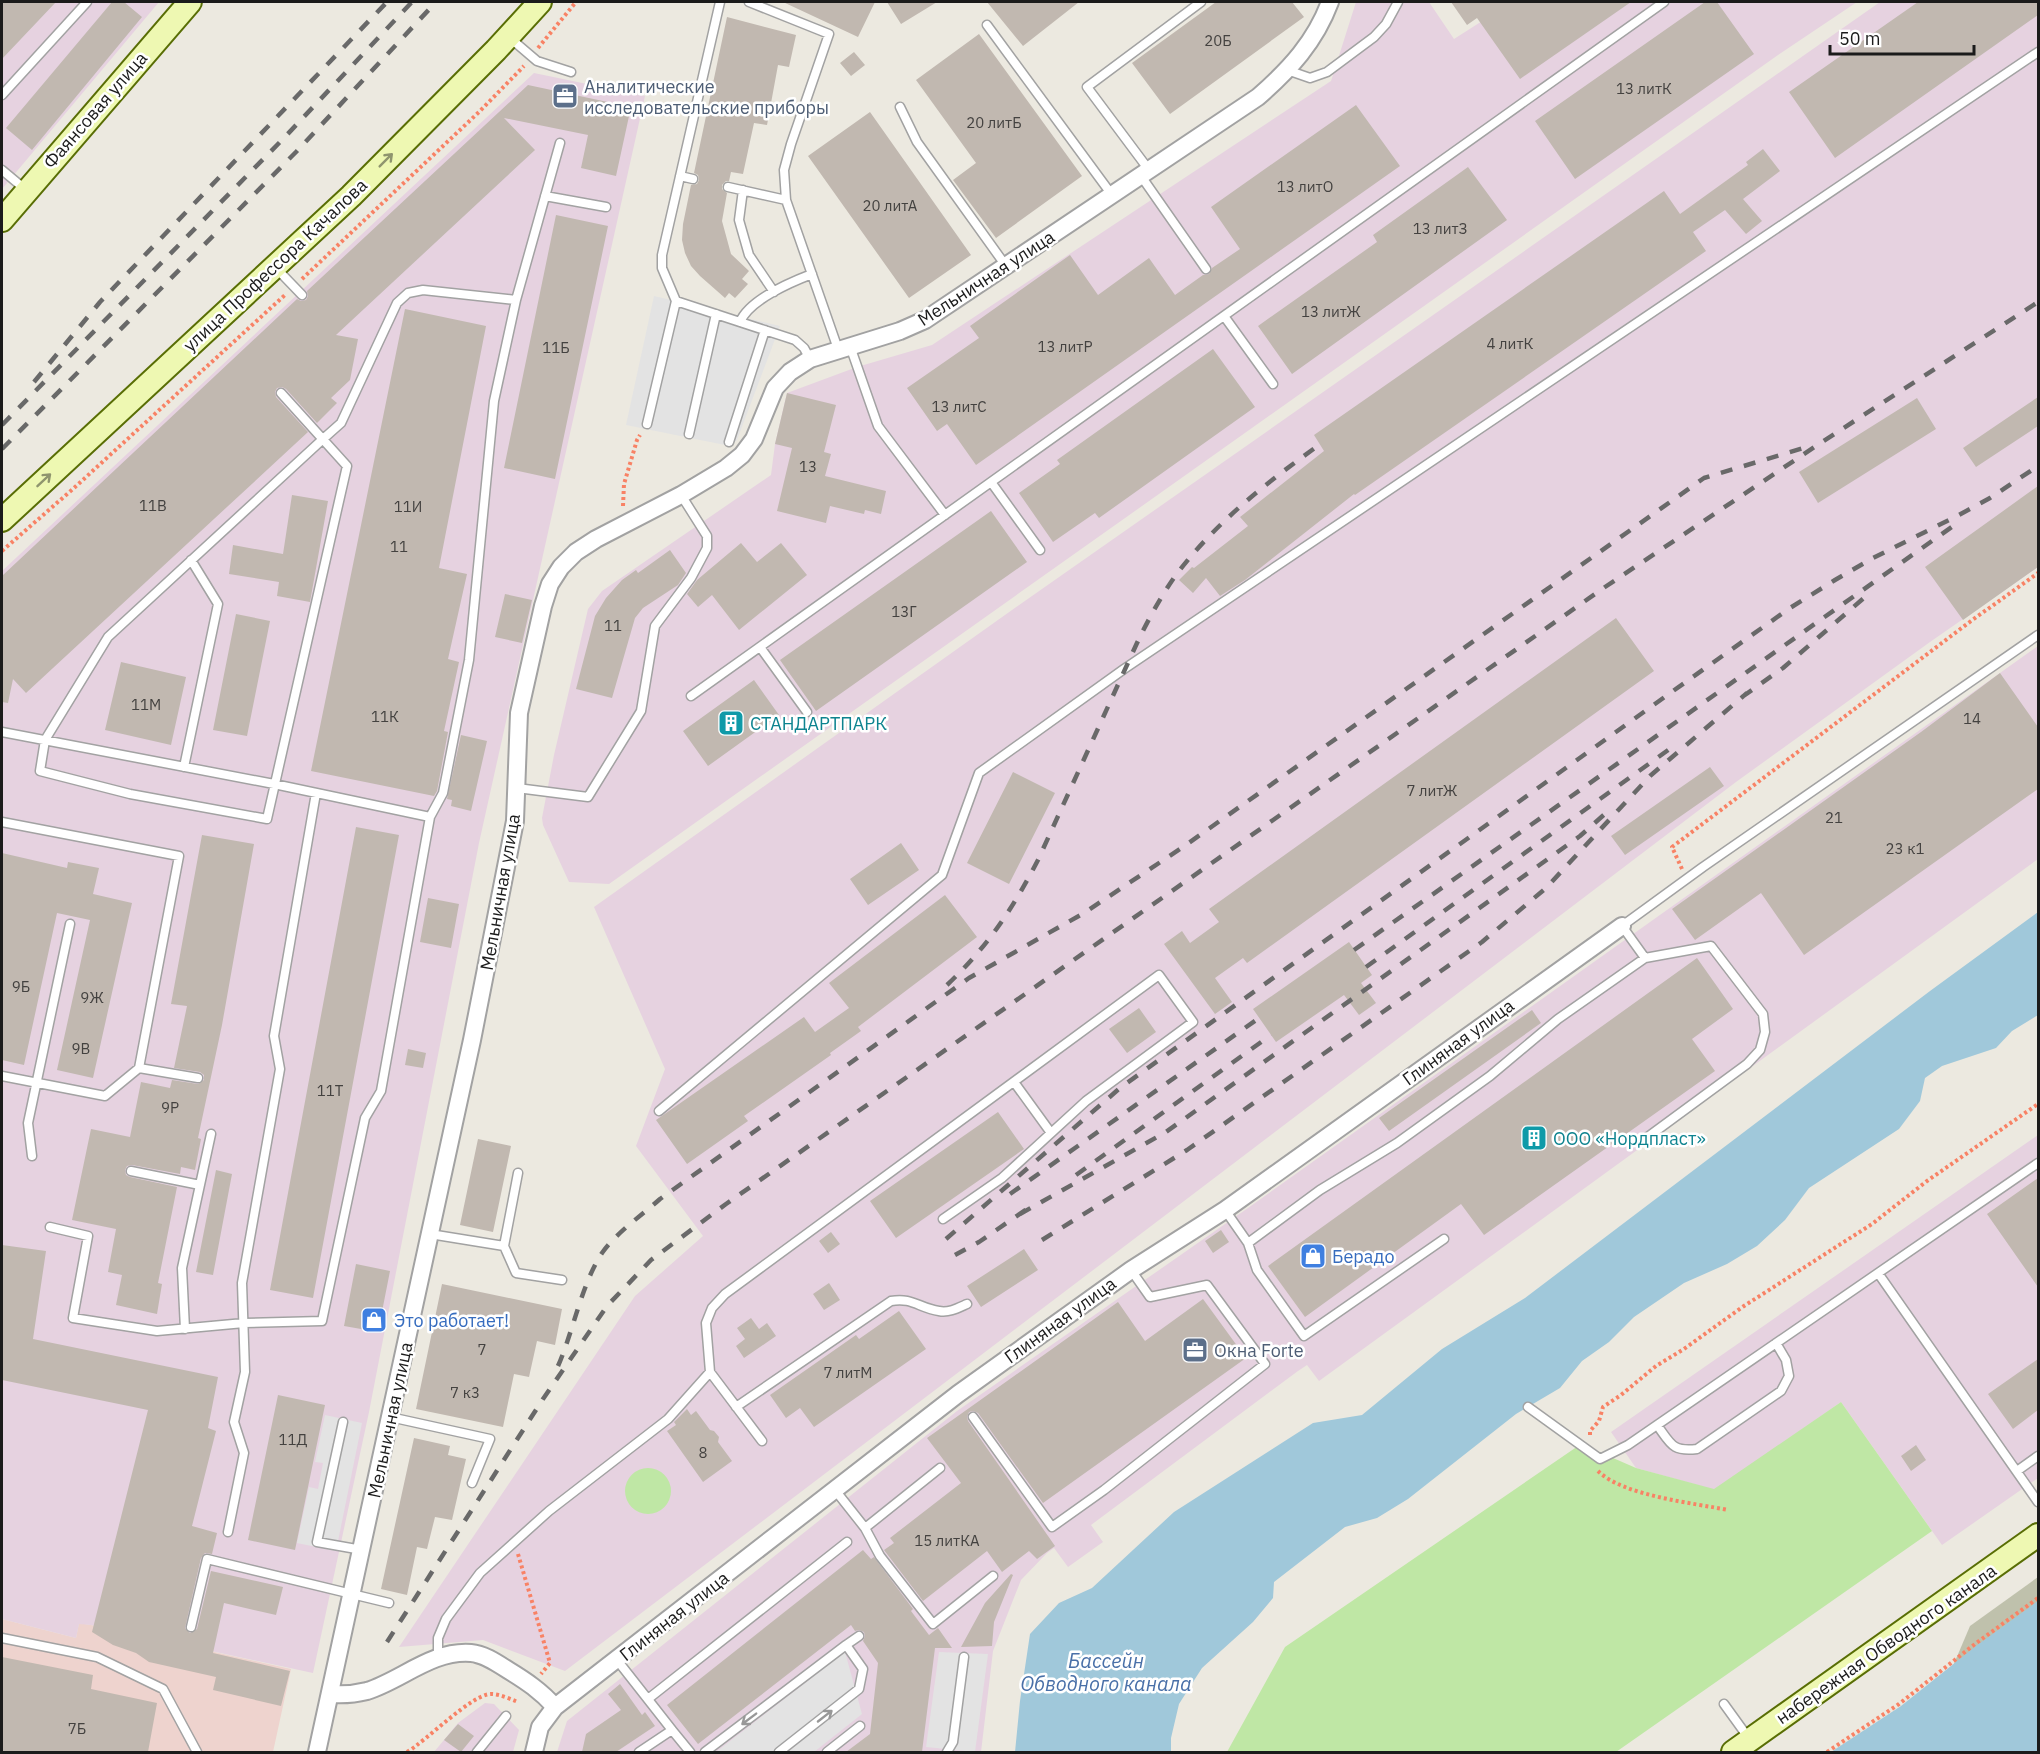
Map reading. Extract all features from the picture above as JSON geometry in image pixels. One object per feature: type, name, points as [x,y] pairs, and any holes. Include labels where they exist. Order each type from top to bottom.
[{"type":"street","name":"улица Профессора Качалова","points":[[2,520],[351,196],[540,2]]},
{"type":"street","name":"Мельничная улица","points":[[317,1752],[472,1040],[515,821],[519,713],[550,584],[561,567],[576,552],[621,525],[681,495],[726,468],[742,455],[754,439],[775,388],[790,372],[810,359],[900,331],[926,320],[1258,97],[1287,70],[1311,41],[1330,2]]},
{"type":"street","name":"Фаянсовая улица","points":[[2,220],[184,4]]},
{"type":"street","name":"Глиняная улица","points":[[534,1752],[540,1727],[555,1707],[958,1394],[1131,1269],[1225,1210],[1622,926]]},
{"type":"street","name":"набережная Обводного канала","points":[[1741,1746],[2038,1535]]},
{"type":"street","points":[[331,1694],[351,1695],[370,1690],[438,1657],[471,1653],[494,1661],[532,1685],[543,1693],[555,1707]]},
{"type":"lane","points":[[2,95],[87,2]]},
{"type":"lane","points":[[647,424],[676,301],[662,268],[662,255],[720,2]]},
{"type":"lane","points":[[749,2],[829,34],[784,170],[786,200],[812,274],[878,426],[945,515]]},
{"type":"lane","points":[[1201,2],[1087,87],[1206,269]]},
{"type":"lane","points":[[1287,70],[1310,78],[1327,72],[1374,36],[1386,24],[1398,2]]},
{"type":"lane","points":[[691,696],[1664,2]]},
{"type":"lane","points":[[987,25],[1112,195]]},
{"type":"lane","points":[[507,36],[537,61],[571,72]]},
{"type":"lane","points":[[659,1111],[942,875],[979,773],[1134,663],[2038,52]]},
{"type":"lane","points":[[900,107],[917,142],[1006,266]]},
{"type":"lane","points":[[50,1227],[88,1236],[73,1318],[157,1331],[244,1323],[322,1321],[364,1118],[381,1091],[430,817],[444,793],[469,660],[494,401],[516,300],[560,143]]},
{"type":"lane","points":[[2,170],[26,191]]},
{"type":"lane","points":[[680,176],[693,179]]},
{"type":"lane","points":[[728,187],[786,200]]},
{"type":"lane","points":[[743,190],[739,220],[749,255],[774,292]]},
{"type":"lane","points":[[545,196],[606,207]]},
{"type":"lane","points":[[275,267],[302,295]]},
{"type":"lane","points":[[740,322],[747,310],[783,286],[812,274]]},
{"type":"lane","points":[[281,393],[323,439],[347,466],[267,819],[130,794],[40,771],[45,740],[108,636],[323,439],[341,423],[397,303],[408,293],[423,290],[516,300]]},
{"type":"lane","points":[[676,301],[795,340],[804,348],[810,359]]},
{"type":"lane","points":[[689,434],[716,314]]},
{"type":"lane","points":[[1224,316],[1273,384]]},
{"type":"lane","points":[[729,442],[765,330]]},
{"type":"lane","points":[[991,482],[1040,550]]},
{"type":"lane","points":[[517,788],[588,797],[641,711],[655,626],[691,578],[707,548],[707,536],[681,495]]},
{"type":"lane","points":[[184,767],[218,604],[191,560]]},
{"type":"lane","points":[[1645,958],[1622,926],[1686,879],[2038,635]]},
{"type":"lane","points":[[760,647],[807,712]]},
{"type":"lane","points":[[2,732],[274,784],[430,817]]},
{"type":"lane","points":[[228,1532],[244,1453],[234,1422],[245,1372],[242,1283],[280,1069],[274,1036],[316,793]]},
{"type":"lane","points":[[2,822],[180,856],[139,1068],[105,1096],[2,1076]]},
{"type":"lane","points":[[32,1156],[28,1123],[70,924]]},
{"type":"lane","points":[[1248,1243],[1320,1191],[1397,1143],[1490,1076],[1558,1019],[1645,958],[1711,946],[1763,1014],[1765,1032],[1760,1050],[1747,1064],[1645,1139]]},
{"type":"lane","points":[[762,1442],[710,1372],[706,1323],[712,1308],[725,1294],[1159,975],[1193,1022],[1086,1101],[1002,1178],[943,1219]]},
{"type":"lane","points":[[139,1068],[198,1078]]},
{"type":"lane","points":[[1014,1082],[1051,1133]]},
{"type":"lane","points":[[185,1329],[182,1268],[211,1134]]},
{"type":"lane","points":[[1528,1407],[1600,1459],[1628,1445],[2038,1163]]},
{"type":"lane","points":[[131,1171],[200,1185]]},
{"type":"lane","points":[[518,1173],[504,1246],[516,1273],[562,1280]]},
{"type":"lane","points":[[1225,1210],[1248,1243],[1257,1270],[1304,1336],[1444,1239]]},
{"type":"lane","points":[[430,1234],[504,1246]]},
{"type":"lane","points":[[973,1417],[1052,1527],[1104,1490],[1265,1364],[1207,1285],[1150,1297],[1131,1269]]},
{"type":"lane","points":[[1878,1273],[2038,1502]]},
{"type":"lane","points":[[736,1407],[891,1301],[903,1299],[939,1311],[953,1310],[968,1304]]},
{"type":"lane","points":[[1657,1425],[1671,1445],[1683,1450],[1697,1449],[1781,1392],[1789,1376],[1786,1360],[1776,1343]]},
{"type":"lane","points":[[438,1657],[438,1638],[446,1619],[480,1573],[549,1511],[668,1419],[710,1372]]},
{"type":"lane","points":[[390,1417],[490,1439],[472,1483]]},
{"type":"lane","points":[[343,1422],[317,1542],[362,1550]]},
{"type":"lane","points":[[2017,1471],[2038,1456]]},
{"type":"lane","points":[[865,1528],[940,1468]]},
{"type":"lane","points":[[835,1490],[865,1528],[880,1556],[933,1624],[993,1576]]},
{"type":"lane","points":[[648,1699],[847,1542]]},
{"type":"lane","points":[[191,1627],[207,1559],[389,1603]]},
{"type":"lane","points":[[705,1752],[859,1636]]},
{"type":"lane","points":[[2,1638],[97,1657],[163,1689],[197,1752]]},
{"type":"lane","points":[[779,1752],[859,1689],[863,1669],[846,1645]]},
{"type":"lane","points":[[947,1752],[953,1742],[964,1657]]},
{"type":"lane","points":[[617,1660],[690,1752]]},
{"type":"lane","points":[[1724,1704],[1741,1746]]},
{"type":"lane","points":[[477,1752],[506,1716]]},
{"type":"lane","points":[[827,1752],[860,1726]]},
{"type":"lane","points":[[639,1752],[672,1730]]},
{"type":"path","points":[[621,525],[624,484],[637,440],[647,424]]},
{"type":"path","points":[[1686,879],[1672,847],[2038,573]]},
{"type":"path","points":[[1728,1510],[1670,1499],[1619,1485],[1599,1473],[1590,1452],[1590,1431],[1599,1421],[1603,1407],[1656,1366],[1744,1306],[1872,1224],[1928,1181],[2038,1104]]},
{"type":"path","points":[[514,1542],[550,1663],[532,1685]]},
{"type":"path","points":[[1827,1752],[1899,1704],[2038,1598]]},
{"type":"path","points":[[407,1752],[416,1748],[456,1713],[485,1695],[493,1694],[518,1702]]},
{"type":"shaded area","points":[[2,2],[159,2],[2,189]]},
{"type":"shaded area","points":[[1356,2],[1429,2],[1454,39],[1512,2],[1857,2],[1778,55],[609,884],[569,882],[542,818],[554,755],[588,609],[602,591],[771,475],[775,444],[787,393],[857,367],[932,345],[1331,81]]},
{"type":"shaded area","points":[[1880,2],[2038,2],[2038,567],[1736,782],[565,1671],[483,1640],[399,1647],[635,1296],[703,1236],[636,1146],[665,1069],[594,907],[1022,603]]},
{"type":"shaded area","points":[[534,73],[645,96],[479,843],[369,1412],[313,1673],[91,1625],[79,1624],[76,1638],[2,1619],[2,571]]},
{"type":"shaded area","points":[[654,296],[780,326],[737,440],[730,446],[626,425]]},
{"type":"shaded area","points":[[2038,646],[2038,859],[1319,1381],[1307,1365],[1298,1371],[1091,1525],[1103,1542],[1068,1567],[1054,1548],[1047,1553],[1021,1580],[993,1651],[981,1752],[557,1752],[567,1721],[957,1411],[1248,1208]]},
{"type":"shaded area","points":[[2038,1135],[2038,1478],[1942,1545],[1841,1402],[1715,1490],[1636,1468],[1611,1432]]},
{"type":"shaded area","points":[[325,1415],[362,1423],[336,1551],[297,1543],[309,1487],[318,1489],[323,1463],[315,1462]]},
{"type":"shaded area","points":[[2038,1577],[2038,1602],[1953,1666],[1970,1626]]},
{"type":"shaded area","points":[[2,1619],[76,1638],[79,1623],[91,1625],[291,1669],[273,1752],[2,1752]]},
{"type":"shaded area","points":[[845,1652],[862,1714],[814,1752],[716,1752]]},
{"type":"shaded area","points":[[939,1652],[988,1654],[975,1752],[926,1747]]},
{"type":"shaded area","points":[[485,1703],[494,1704],[519,1730],[513,1752],[434,1752],[458,1723]]},
{"type":"green space","points":[[1841,1402],[1932,1531],[1616,1752],[1227,1752],[1285,1647],[1581,1444],[1636,1468],[1714,1489]]},
{"type":"green space","points":[[648,1468],[664,1475],[671,1491],[664,1507],[648,1514],[632,1507],[625,1491],[632,1475]]},
{"type":"water","name":"Бассейн Обводного канала","points":[[2038,912],[2038,1015],[2012,1031],[1996,1048],[1942,1066],[1925,1078],[1920,1101],[1899,1129],[1809,1188],[1785,1220],[1757,1246],[1727,1264],[1684,1283],[1634,1317],[1609,1342],[1582,1361],[1560,1388],[1516,1414],[1408,1499],[1377,1518],[1345,1527],[1274,1582],[1273,1598],[1253,1622],[1202,1668],[1179,1704],[1171,1738],[1171,1752],[1015,1752],[1030,1634],[1059,1603],[1092,1588],[1174,1512],[1313,1423],[1362,1415],[1442,1349],[1525,1298],[1930,991]]},
{"type":"water","points":[[2038,1601],[2038,1752],[1831,1752],[1901,1706],[1976,1646]]},
{"type":"building","points":[[2,2],[56,2],[2,59]]},
{"type":"building","points":[[112,2],[124,2],[142,17],[32,150],[6,128]]},
{"type":"building","points":[[783,2],[875,2],[858,37]]},
{"type":"building","points":[[887,2],[937,2],[901,24]]},
{"type":"building","points":[[987,2],[1079,2],[1023,46]]},
{"type":"building","points":[[1216,2],[1292,2],[1304,17],[1170,114],[1132,63]]},
{"type":"building","points":[[1451,2],[1631,2],[1520,79],[1477,18],[1467,25]]},
{"type":"building","points":[[1705,2],[1717,2],[1754,54],[1575,179],[1535,121]]},
{"type":"building","points":[[1918,2],[2038,2],[2038,15],[1835,158],[1789,92]]},
{"type":"building","points":[[727,17],[796,35],[789,67],[778,65],[767,125],[754,123],[743,174],[731,172],[729,181],[722,185],[722,189],[727,193],[722,221],[731,254],[749,271],[742,279],[748,284],[735,298],[729,293],[725,298],[700,276],[691,266],[682,240],[691,185],[697,184],[699,180],[698,175],[694,173]]},
{"type":"building","points":[[979,34],[1082,176],[996,238],[953,180],[976,163],[916,80]]},
{"type":"building","points":[[854,52],[865,65],[851,76],[840,63]]},
{"type":"building","points":[[528,85],[631,107],[616,176],[581,168],[588,135],[504,118],[535,150],[336,335],[358,339],[350,380],[331,398],[337,403],[317,423],[286,389],[277,388],[276,397],[308,432],[26,693],[13,679],[8,703],[2,702],[2,576],[297,299],[306,300],[307,291]]},
{"type":"building","points":[[1356,105],[1400,166],[976,465],[947,424],[937,431],[907,388],[979,338],[970,326],[1070,255],[1098,295],[1149,258],[1175,295],[1203,275],[1209,274],[1212,268],[1240,249],[1211,207]]},
{"type":"building","points":[[870,112],[971,255],[909,298],[808,156]]},
{"type":"building","points":[[1763,149],[1780,171],[1743,199],[1762,221],[1746,234],[1725,210],[1693,232],[1706,251],[1354,494],[1245,580],[1220,596],[1206,578],[1193,593],[1179,580],[1192,567],[1194,568],[1248,526],[1240,517],[1324,451],[1314,435],[1664,191],[1680,214],[1748,165],[1746,162]]},
{"type":"building","points":[[1468,167],[1507,220],[1292,374],[1258,326],[1377,242],[1373,235]]},
{"type":"building","points":[[556,215],[608,226],[555,479],[504,468]]},
{"type":"building","points":[[405,309],[486,326],[439,568],[467,574],[448,659],[459,662],[444,731],[448,732],[437,791],[434,796],[311,771]]},
{"type":"building","points":[[1213,349],[1255,407],[1099,518],[1095,513],[1053,542],[1019,493],[1060,464],[1057,460]]},
{"type":"building","points":[[787,393],[836,405],[824,452],[831,454],[825,476],[886,491],[881,514],[865,510],[864,514],[830,506],[826,523],[777,511],[792,448],[775,444]]},
{"type":"building","points":[[2038,397],[2038,426],[1976,467],[1963,448]]},
{"type":"building","points":[[1917,398],[1936,429],[1818,503],[1799,472]]},
{"type":"building","points":[[2038,486],[2038,567],[1963,620],[1925,567]]},
{"type":"building","points":[[292,495],[328,501],[310,602],[277,596],[279,582],[229,574],[233,545],[283,554]]},
{"type":"building","points":[[991,511],[1027,562],[816,711],[780,660]]},
{"type":"building","points":[[741,543],[757,562],[781,543],[807,575],[739,630],[712,595],[698,607],[687,594],[697,580]]},
{"type":"building","points":[[670,550],[686,573],[678,585],[643,608],[635,618],[612,698],[576,689],[595,616],[606,598],[622,580],[636,570],[638,573]]},
{"type":"building","points":[[505,594],[532,600],[522,643],[495,637]]},
{"type":"building","points":[[236,614],[270,621],[247,736],[213,730]]},
{"type":"building","points":[[1616,618],[1654,671],[1247,963],[1243,958],[1215,978],[1232,1002],[1215,1014],[1164,944],[1182,931],[1190,943],[1219,922],[1209,909]]},
{"type":"building","points":[[121,662],[186,677],[171,745],[105,730]]},
{"type":"building","points":[[2000,673],[2038,727],[2038,789],[1804,955],[1761,893],[1695,940],[1672,909]]},
{"type":"building","name":"СТАНДАРТПАРК","points":[[754,680],[779,715],[708,766],[683,731]]},
{"type":"building","points":[[461,735],[487,741],[471,811],[451,806],[452,800],[447,799]]},
{"type":"building","points":[[1710,767],[1724,786],[1625,855],[1611,836]]},
{"type":"building","points":[[1013,772],[1055,793],[1009,884],[967,863]]},
{"type":"building","points":[[356,827],[399,835],[313,1298],[270,1290]]},
{"type":"building","points":[[202,835],[254,844],[222,1025],[198,1138],[201,1139],[195,1170],[181,1167],[180,1174],[132,1165],[127,1166],[125,1170],[126,1175],[130,1177],[177,1187],[158,1283],[162,1284],[157,1314],[116,1305],[122,1275],[108,1272],[116,1229],[72,1220],[91,1129],[130,1137],[141,1082],[170,1088],[172,1080],[198,1084],[204,1080],[204,1075],[200,1072],[174,1068],[187,1006],[171,1004]]},
{"type":"building","points":[[901,843],[919,870],[868,905],[850,879]]},
{"type":"building","points":[[2,853],[67,868],[68,862],[99,868],[93,894],[132,903],[93,1078],[57,1070],[90,920],[57,913],[24,1065],[2,1060]]},
{"type":"building","points":[[945,895],[977,937],[858,1027],[861,1031],[830,1053],[831,1055],[744,1116],[748,1121],[687,1164],[656,1120],[804,1017],[815,1032],[849,1008],[829,983]]},
{"type":"building","points":[[428,898],[459,904],[451,948],[420,942]]},
{"type":"building","points":[[1349,942],[1372,975],[1361,983],[1376,1003],[1359,1015],[1344,995],[1276,1042],[1253,1009]]},
{"type":"building","name":"ООО «Нордпласт»","points":[[1697,958],[1733,1009],[1692,1039],[1715,1071],[1484,1235],[1461,1204],[1305,1317],[1268,1266]]},
{"type":"building","points":[[1139,1008],[1156,1032],[1127,1053],[1109,1029]]},
{"type":"building","points":[[1532,1010],[1541,1023],[1389,1131],[1379,1118]]},
{"type":"building","points":[[408,1049],[426,1053],[423,1068],[405,1065]]},
{"type":"building","points":[[998,1112],[1024,1149],[896,1238],[870,1201]]},
{"type":"building","points":[[478,1139],[511,1146],[493,1232],[460,1225]]},
{"type":"building","points":[[216,1170],[232,1174],[213,1275],[196,1272]]},
{"type":"building","points":[[2038,1178],[2038,1287],[1987,1214]]},
{"type":"building","points":[[1221,1230],[1229,1242],[1213,1253],[1205,1241]]},
{"type":"building","points":[[831,1232],[840,1244],[828,1253],[819,1241]]},
{"type":"building","points":[[2,1245],[46,1251],[33,1339],[218,1377],[208,1428],[216,1431],[192,1526],[217,1533],[212,1554],[205,1553],[201,1558],[185,1628],[190,1633],[197,1629],[211,1571],[283,1587],[276,1615],[224,1603],[213,1653],[290,1671],[281,1706],[213,1690],[216,1677],[149,1662],[136,1653],[113,1645],[92,1632],[148,1410],[2,1380]]},
{"type":"building","points":[[1024,1249],[1038,1270],[981,1307],[967,1286]]},
{"type":"building","points":[[356,1264],[390,1271],[378,1332],[344,1326]]},
{"type":"building","points":[[829,1283],[840,1300],[824,1310],[813,1294]]},
{"type":"building","points":[[442,1284],[562,1309],[555,1345],[537,1341],[529,1377],[514,1374],[503,1427],[416,1409]]},
{"type":"building","points":[[1203,1299],[1246,1358],[1043,1503],[978,1413],[969,1412],[968,1421],[1055,1546],[1037,1559],[1029,1551],[1002,1572],[987,1551],[923,1601],[884,1550],[894,1543],[890,1538],[961,1483],[927,1438],[1118,1302],[1145,1341]]},
{"type":"building","points":[[899,1311],[926,1349],[814,1427],[800,1408],[786,1418],[770,1395],[856,1335],[859,1339]]},
{"type":"building","points":[[751,1318],[759,1329],[767,1323],[776,1336],[744,1358],[736,1346],[745,1339],[737,1328]]},
{"type":"building","points":[[2038,1359],[2038,1410],[2013,1429],[1988,1394]]},
{"type":"building","points":[[278,1395],[325,1405],[295,1550],[248,1540]]},
{"type":"building","points":[[687,1409],[691,1415],[696,1411],[710,1430],[714,1431],[719,1437],[718,1442],[732,1461],[703,1482],[667,1431],[676,1425],[674,1422]]},
{"type":"building","points":[[414,1438],[450,1446],[448,1455],[466,1459],[452,1520],[435,1517],[427,1549],[417,1547],[407,1595],[381,1589]]},
{"type":"building","points":[[1916,1445],[1926,1460],[1911,1471],[1901,1456]]},
{"type":"building","points":[[863,1550],[871,1559],[874,1557],[913,1609],[911,1611],[929,1635],[938,1628],[952,1648],[935,1648],[922,1752],[846,1752],[870,1734],[878,1663],[863,1641],[864,1632],[855,1631],[851,1625],[698,1744],[667,1705]]},
{"type":"building","points":[[1011,1574],[1013,1575],[994,1622],[992,1646],[961,1647],[985,1603]]},
{"type":"building","points":[[2,1657],[93,1675],[91,1689],[157,1703],[148,1752],[2,1752]]},
{"type":"building","points":[[620,1684],[642,1715],[645,1712],[655,1726],[616,1752],[582,1752],[586,1734],[621,1710],[608,1694]]},
{"type":"building","points":[[458,1724],[474,1736],[461,1752],[444,1740]]},
{"type":"railway","points":[[34,382],[100,302],[387,2]]},
{"type":"railway","points":[[2,425],[282,140],[412,2]]},
{"type":"railway","points":[[2,449],[296,152],[436,2]]},
{"type":"railway","points":[[387,1642],[543,1399],[607,1306],[651,1260],[726,1204],[1605,587],[1822,442],[2038,302]]},
{"type":"railway","points":[[947,985],[975,956],[1009,911],[1038,860],[1137,643],[1170,583],[1191,556],[1224,521],[1261,489],[1319,445]]},
{"type":"railway","points":[[558,1366],[583,1293],[602,1253],[622,1231],[660,1199],[969,978],[1084,913],[1183,847],[1704,478],[1810,446]]},
{"type":"railway","points":[[946,1239],[1120,1088],[1790,608],[1873,558],[1990,498],[2038,466]]},
{"type":"railway","points":[[1354,950],[1956,524]]},
{"type":"railway","points":[[1742,697],[1783,668],[1865,597]]},
{"type":"railway","points":[[1042,1240],[1187,1150],[1482,942],[1546,888],[1650,776],[1747,693]]},
{"type":"railway","points":[[1366,967],[1671,748]]},
{"type":"railway","points":[[1020,1214],[1166,1132],[1580,836],[1606,813]]},
{"type":"railway","points":[[1010,1194],[1259,1018]]},
{"type":"railway","points":[[1076,1175],[1271,1035]]},
{"type":"railway","points":[[955,1255],[979,1242],[1027,1209]]},
{"type":"place","name":"Аналитические исследовательские приборы","points":[[565,96]]},
{"type":"place","name":"СТАНДАРТПАРК","points":[[731,723]]},
{"type":"place","name":"ООО «Нордпласт»","points":[[1534,1138]]},
{"type":"place","name":"Берадо","points":[[1313,1256]]},
{"type":"place","name":"Это работает!","points":[[374,1320]]},
{"type":"place","name":"Окна Forte","points":[[1195,1350]]}]
